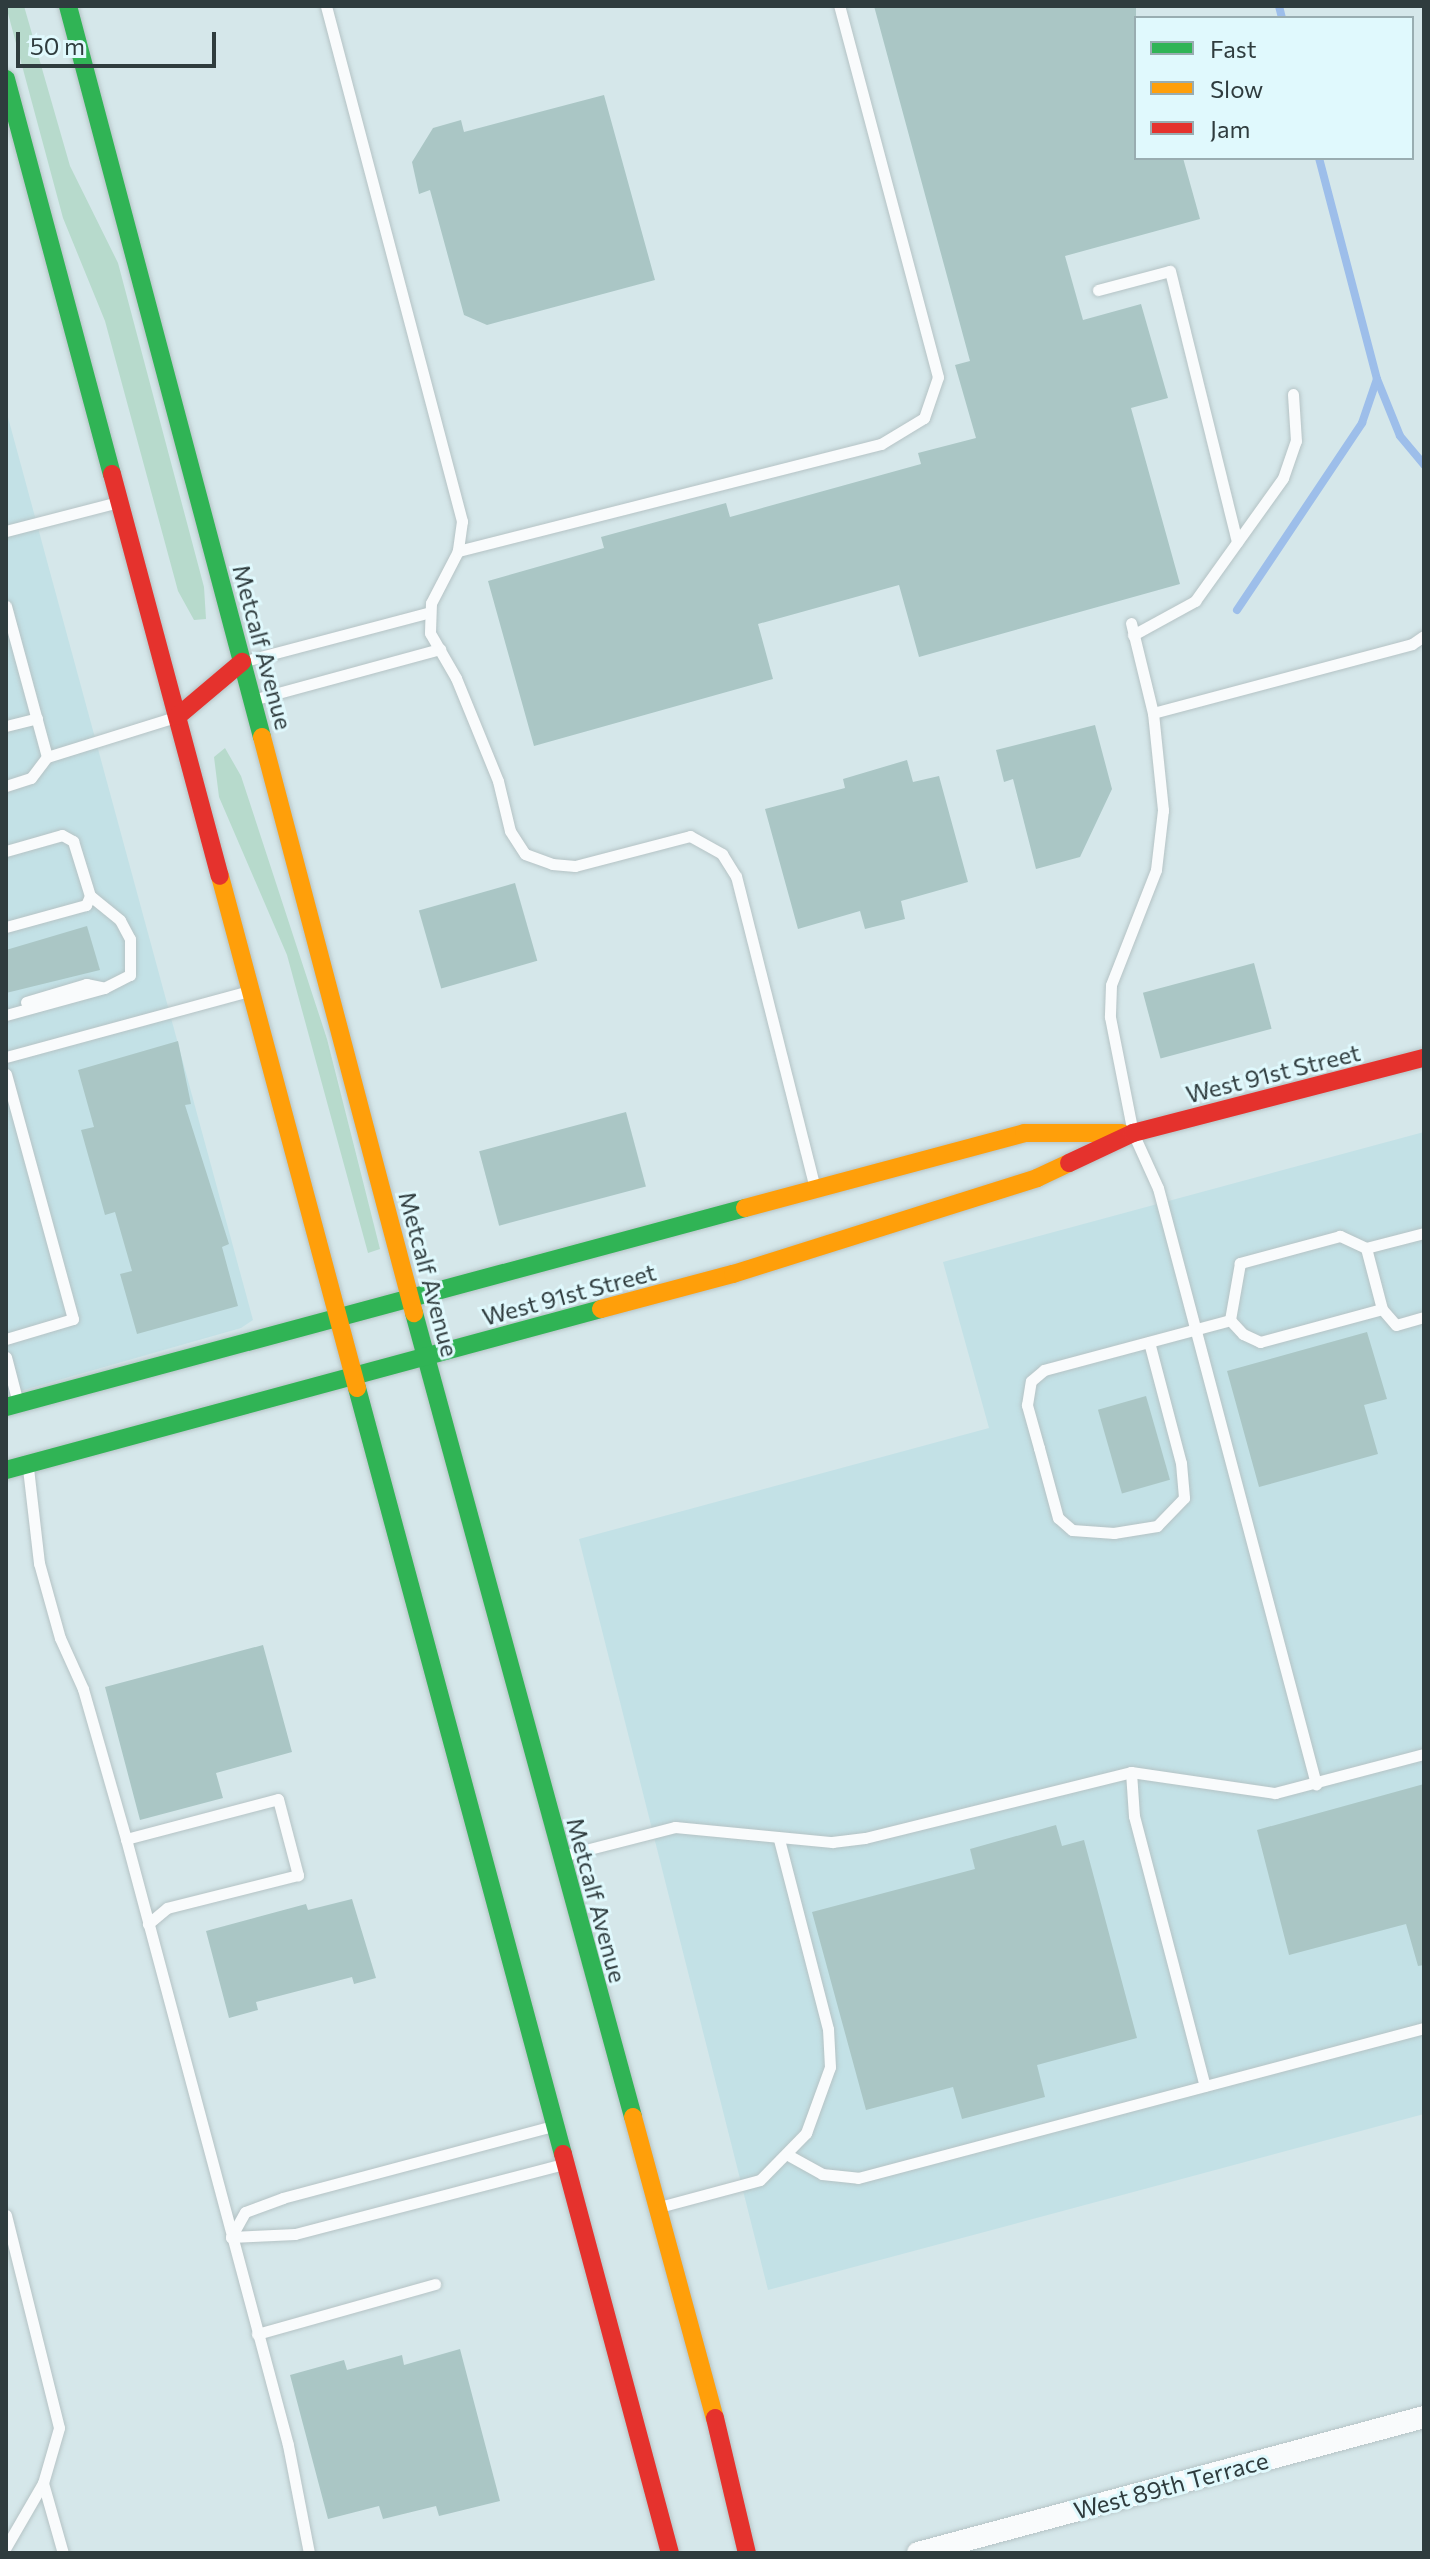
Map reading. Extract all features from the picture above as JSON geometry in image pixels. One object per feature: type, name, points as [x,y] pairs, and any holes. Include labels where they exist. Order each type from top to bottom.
[{"type":"main road","name":"Metcalf Avenue","points":[[68,6],[242,662],[237,703],[410,1299],[659,2207],[747,2553]]},
{"type":"main road","points":[[6,79],[670,2553]]},
{"type":"main road","points":[[178,716],[242,662]]},
{"type":"main road","points":[[178,716],[237,703]]},
{"type":"main road","name":"West 91st Street","points":[[6,1470],[733,1274],[1037,1178],[1133,1133],[1424,1058]]},
{"type":"main road","name":"West 91st Street","points":[[12,1406],[1024,1133],[1133,1133]]},
{"type":"street","name":"West 89th Terrace","points":[[918,2553],[1424,2417]]},
{"type":"lane","points":[[326,6],[462,521],[458,551],[430,612],[430,633],[440,649],[498,781],[510,831],[525,854],[575,866],[690,836],[722,854],[736,876],[815,1190]]},
{"type":"lane","points":[[458,551],[881,444],[924,418],[938,377],[839,6]]},
{"type":"lane","points":[[1098,290],[1170,271],[1237,542]]},
{"type":"lane","points":[[1293,394],[1296,441],[1283,478],[1195,601],[1132,629],[1153,713],[1163,810],[1156,870],[1111,985],[1110,1017],[1133,1133],[1158,1188],[1316,1784]]},
{"type":"lane","points":[[6,531],[120,502]]},
{"type":"lane","points":[[6,606],[47,757]]},
{"type":"lane","points":[[242,662],[430,612]]},
{"type":"lane","points":[[1153,713],[1412,644],[1424,636]]},
{"type":"lane","points":[[237,703],[440,649]]},
{"type":"lane","points":[[6,786],[31,778],[47,757],[178,716]]},
{"type":"lane","points":[[6,726],[37,718]]},
{"type":"lane","points":[[6,851],[62,835],[73,841],[90,896],[120,920],[130,939],[130,975],[104,988],[6,1015]]},
{"type":"lane","points":[[6,927],[86,905],[90,896]]},
{"type":"lane","points":[[6,1008],[86,984],[104,988]]},
{"type":"lane","points":[[6,1057],[251,991]]},
{"type":"lane","points":[[6,1074],[73,1319],[6,1339]]},
{"type":"lane","points":[[1230,1320],[1240,1263],[1340,1236],[1366,1248],[1424,1233]]},
{"type":"lane","points":[[1366,1248],[1382,1309],[1396,1325],[1424,1317]]},
{"type":"lane","points":[[1230,1320],[1243,1334],[1260,1342],[1382,1309]]},
{"type":"lane","points":[[1149,1342],[1185,1484],[1184,1498],[1170,1518],[1157,1526],[1114,1533],[1072,1530],[1058,1518],[1027,1405],[1031,1381],[1044,1370],[1230,1320]]},
{"type":"lane","points":[[6,1357],[12,1406]]},
{"type":"lane","points":[[28,1464],[39,1563],[60,1638],[83,1689],[126,1839],[288,2445],[309,2553]]},
{"type":"lane","points":[[561,1856],[675,1827],[779,1839],[865,1838],[1131,1772],[1275,1793],[1424,1754]]},
{"type":"lane","points":[[1131,1772],[1134,1816],[1205,2086]]},
{"type":"lane","points":[[126,1839],[278,1799],[298,1875],[167,1908],[148,1924]]},
{"type":"lane","points":[[659,2207],[760,2180],[788,2155],[806,2133],[830,2067],[828,2029],[779,1839]]},
{"type":"lane","points":[[788,2155],[822,2174],[858,2178],[1424,2028]]},
{"type":"lane","points":[[231,2237],[245,2212],[283,2198],[555,2125]]},
{"type":"lane","points":[[231,2237],[295,2234],[564,2164]]},
{"type":"lane","points":[[6,2215],[59,2428],[43,2483],[6,2547]]},
{"type":"lane","points":[[257,2334],[435,2284]]},
{"type":"lane","points":[[43,2483],[63,2553]]},
{"type":"shaded area","points":[[6,410],[253,1320],[241,1328],[6,1395]]},
{"type":"shaded area","points":[[1424,1132],[1424,2114],[768,2290],[579,1539],[989,1428],[943,1262]]},
{"type":"green space","points":[[6,6],[24,6],[70,166],[118,263],[204,587],[206,619],[194,620],[178,591],[105,321],[63,218]]},
{"type":"green space","points":[[225,748],[241,776],[327,1039],[380,1249],[368,1253],[287,955],[219,797],[214,757]]},
{"type":"building","points":[[874,6],[1136,6],[1134,160],[1184,160],[1200,219],[1065,256],[1083,320],[1141,304],[1168,398],[1131,408],[1180,584],[919,657],[899,585],[758,624],[773,679],[534,746],[488,581],[604,548],[601,537],[726,503],[730,517],[921,464],[918,453],[976,438],[955,365],[970,361]]},
{"type":"building","points":[[604,95],[655,280],[487,325],[464,315],[430,190],[419,194],[412,162],[433,128],[461,120],[464,132]]},
{"type":"building","points":[[1095,725],[1112,789],[1080,857],[1036,869],[1013,779],[1004,782],[996,750]]},
{"type":"building","points":[[907,760],[913,782],[939,776],[968,882],[901,901],[905,919],[865,929],[860,911],[798,929],[765,809],[845,788],[843,779]]},
{"type":"building","points":[[515,883],[537,961],[441,988],[419,911]]},
{"type":"building","points":[[87,926],[100,970],[6,993],[6,950]]},
{"type":"building","points":[[1254,963],[1272,1029],[1161,1058],[1143,993]]},
{"type":"building","points":[[178,1041],[191,1104],[185,1105],[229,1244],[222,1247],[238,1306],[137,1334],[120,1274],[132,1271],[115,1212],[105,1215],[81,1130],[94,1127],[78,1070]]},
{"type":"building","points":[[626,1112],[646,1186],[499,1226],[479,1151]]},
{"type":"building","points":[[1367,1332],[1387,1399],[1364,1405],[1378,1454],[1259,1487],[1227,1371]]},
{"type":"building","points":[[1146,1396],[1170,1480],[1122,1493],[1098,1410]]},
{"type":"building","points":[[263,1645],[292,1752],[216,1773],[223,1798],[140,1820],[105,1687]]},
{"type":"building","points":[[1424,1784],[1424,1965],[1418,1966],[1406,1924],[1289,1955],[1257,1830]]},
{"type":"building","points":[[1056,1825],[1062,1846],[1084,1840],[1137,2038],[1037,2065],[1045,2097],[962,2119],[953,2087],[866,2110],[812,1912],[975,1869],[970,1849]]},
{"type":"building","points":[[352,1899],[376,1978],[354,1984],[352,1977],[256,2002],[258,2010],[229,2018],[206,1931],[306,1904],[308,1910]]},
{"type":"building","points":[[460,2349],[500,2501],[439,2516],[436,2506],[383,2519],[379,2506],[328,2519],[290,2375],[344,2360],[347,2370],[402,2355],[404,2365]]},
{"type":"waterway","points":[[1279,6],[1282,16]]},
{"type":"waterway","points":[[1320,160],[1377,379],[1400,436],[1424,465]]},
{"type":"waterway","points":[[1237,610],[1362,423],[1377,379]]},
{"type":"traffic: fast","points":[[68,6],[262,737]]},
{"type":"traffic: fast","points":[[6,79],[112,474]]},
{"type":"traffic: fast","points":[[6,1407],[745,1208]]},
{"type":"traffic: fast","points":[[6,1470],[601,1309]]},
{"type":"traffic: fast","points":[[414,1313],[633,2117]]},
{"type":"traffic: fast","points":[[357,1388],[563,2154]]},
{"type":"traffic: slow","points":[[262,737],[414,1313]]},
{"type":"traffic: slow","points":[[220,876],[357,1388]]},
{"type":"traffic: slow","points":[[745,1208],[1024,1133],[1122,1133]]},
{"type":"traffic: slow","points":[[601,1309],[733,1274],[1037,1178],[1069,1163]]},
{"type":"traffic: slow","points":[[633,2117],[715,2418]]},
{"type":"traffic: jam","points":[[112,474],[220,876]]},
{"type":"traffic: jam","points":[[178,716],[242,662]]},
{"type":"traffic: jam","points":[[1069,1163],[1133,1133],[1424,1058]]},
{"type":"traffic: jam","points":[[563,2154],[670,2553]]},
{"type":"traffic: jam","points":[[715,2418],[747,2553]]}]
